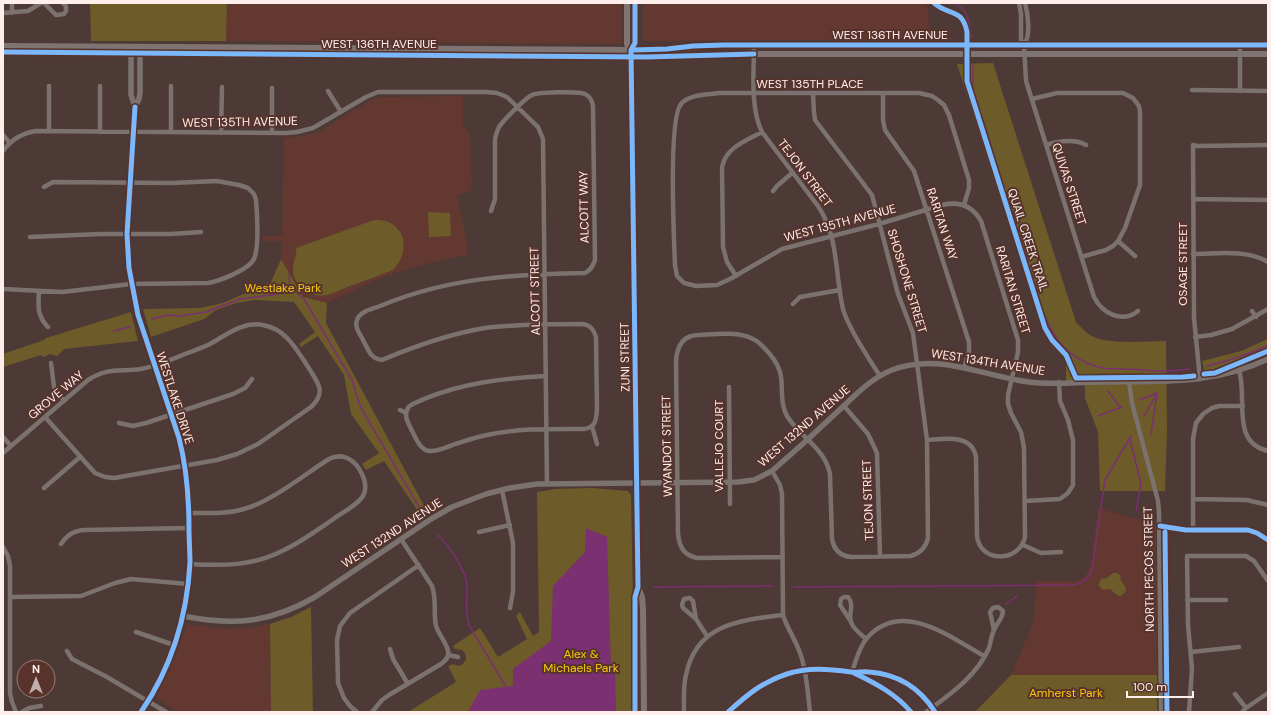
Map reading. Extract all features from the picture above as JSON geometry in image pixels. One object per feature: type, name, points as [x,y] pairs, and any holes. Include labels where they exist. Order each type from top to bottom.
[{"type":"main road","name":"ZUNI STREET","points":[[627,3],[627,44],[631,53]]},
{"type":"main road","name":"ZUNI STREET","points":[[635,3],[635,43],[631,53],[638,587],[635,597],[635,712]]},
{"type":"main road","name":"WEST 136TH AVENUE","points":[[631,53],[707,45],[1268,45]]},
{"type":"main road","name":"WEST 136TH AVENUE","points":[[3,46],[131,50]]},
{"type":"main road","name":"WEST 136TH AVENUE","points":[[3,52],[326,48],[496,52],[631,53],[670,57],[709,54],[1268,54]]},
{"type":"main road","points":[[319,54],[326,48]]},
{"type":"main road","name":"WEST 136TH AVENUE","points":[[140,50],[319,54],[496,52]]},
{"type":"main road","name":"ZUNI STREET","points":[[638,587],[642,597],[643,609],[644,712]]},
{"type":"street","points":[[12,3],[12,13]]},
{"type":"street","points":[[3,13],[28,11],[41,3]]},
{"type":"street","points":[[44,3],[56,15],[59,16],[64,14],[66,11],[66,6],[63,3]]},
{"type":"street","name":"QUIVAS STREET","points":[[1019,3],[1021,40],[1024,45]]},
{"type":"street","name":"QUIVAS STREET","points":[[1025,3],[1028,16],[1027,39],[1024,45],[1025,77],[1098,304],[1105,311],[1118,316],[1132,316],[1138,311]]},
{"type":"street","name":"TEJON STREET","points":[[754,45],[754,94],[756,116],[762,132],[821,210],[832,236],[843,310],[847,321],[880,376]]},
{"type":"street","points":[[1240,45],[1240,91]]},
{"type":"street","name":"WESTLAKE DRIVE","points":[[131,50],[131,95],[135,107]]},
{"type":"street","name":"WESTLAKE DRIVE","points":[[140,50],[140,93],[135,107],[133,132],[127,234],[128,257],[131,284],[138,316],[179,438],[185,465],[188,484],[190,564],[183,616],[174,645],[165,670],[141,712]]},
{"type":"street","points":[[49,131],[50,86]]},
{"type":"street","points":[[100,86],[100,132]]},
{"type":"street","points":[[171,86],[171,132]]},
{"type":"street","points":[[221,133],[222,87]]},
{"type":"street","points":[[272,88],[272,133]]},
{"type":"street","points":[[1192,90],[1268,91]]},
{"type":"street","points":[[328,91],[341,112]]},
{"type":"street","name":"WEST 135TH AVENUE","points":[[3,151],[10,143],[29,133],[49,131],[286,133],[306,130],[322,124],[366,97],[384,92],[497,93],[507,97],[518,107]]},
{"type":"street","points":[[491,211],[495,199],[495,139],[500,125],[531,95],[536,93],[582,93],[589,96],[593,92]]},
{"type":"street","name":"RARITAN WAY","points":[[883,93],[883,120],[885,130],[913,169],[969,342],[969,352],[964,368]]},
{"type":"street","points":[[1032,99],[1057,93],[1123,93],[1133,98],[1140,108],[1139,188],[1125,228],[1118,241],[1106,250],[1082,257]]},
{"type":"street","name":"WEST 135TH PLACE","points":[[681,281],[677,276],[675,265],[673,169],[676,118],[682,103],[691,98],[708,95],[754,94],[924,94],[938,100],[944,105],[948,112],[969,180],[969,188],[964,205]]},
{"type":"street","name":"SHOSHONE STREET","points":[[813,94],[815,120],[870,192],[898,294],[913,333],[927,440],[928,541],[923,549],[915,555],[880,556]]},
{"type":"street","points":[[1133,98],[1138,94]]},
{"type":"street","name":"ALCOTT WAY","points":[[357,320],[362,313],[386,303],[438,287],[492,277],[585,273],[592,271],[595,260],[593,106],[589,96]]},
{"type":"street","name":"ALCOTT STREET","points":[[518,107],[539,129],[543,140],[547,484]]},
{"type":"street","points":[[736,276],[727,262],[723,247],[722,167],[725,157],[731,150],[762,132]]},
{"type":"street","points":[[3,135],[10,143]]},
{"type":"street","points":[[1046,145],[1060,142],[1078,141],[1086,145]]},
{"type":"street","name":"OSAGE STREET","points":[[1200,379],[1195,337],[1193,145],[1268,145]]},
{"type":"street","points":[[773,191],[792,173]]},
{"type":"street","points":[[3,289],[73,292],[131,284],[208,283],[218,281],[249,265],[254,259],[256,248],[256,200],[254,194],[248,188],[209,180],[170,183],[53,182],[44,187]]},
{"type":"street","points":[[1193,199],[1268,200]]},
{"type":"street","name":"WEST 135TH AVENUE","points":[[681,281],[692,286],[713,286],[723,283],[782,249],[879,224],[948,204],[957,203],[964,205]]},
{"type":"street","name":"RARITAN STREET","points":[[964,205],[974,210],[981,221],[1018,340],[1018,352],[1008,404],[1023,439],[1025,500],[1025,537],[1023,545]]},
{"type":"street","points":[[30,237],[201,232]]},
{"type":"street","points":[[1118,241],[1135,256]]},
{"type":"street","points":[[1193,254],[1248,255],[1258,257],[1268,262]]},
{"type":"street","points":[[793,304],[800,297],[840,290]]},
{"type":"street","points":[[39,291],[38,307],[40,316],[48,327]]},
{"type":"street","points":[[1195,337],[1216,334],[1232,329],[1268,309]]},
{"type":"street","points":[[1252,311],[1256,317]]},
{"type":"street","points":[[352,318],[357,320],[356,326],[358,331],[375,361],[382,360],[428,342],[477,330],[511,325],[593,325],[596,337],[597,410],[596,421],[592,426],[584,429],[520,430],[487,435],[438,450],[426,451],[418,443],[406,418],[408,408],[413,404],[438,394],[501,379],[546,376]]},
{"type":"street","name":"GROVE WAY","points":[[3,454],[11,446],[88,380],[101,373],[117,370],[142,369],[199,349],[240,327],[248,325],[263,325],[281,332],[288,339],[319,386],[318,400],[311,407],[246,451],[227,457],[118,478],[108,478],[95,473],[45,417]]},
{"type":"street","name":"WYANDOT STREET","points":[[783,557],[697,558],[690,556],[680,547],[676,361],[677,349],[683,340],[693,335],[732,334],[745,336],[759,342],[772,356],[779,368],[782,379],[782,403],[786,414],[808,439]]},
{"type":"street","name":"WEST 134TH AVENUE","points":[[917,364],[936,363],[1030,382],[1178,382],[1200,379],[1239,370],[1268,359]]},
{"type":"street","points":[[51,363],[54,387],[64,401]]},
{"type":"street","name":"WEST 132ND AVENUE","points":[[183,616],[216,622],[232,622],[255,620],[281,614],[316,596],[431,519],[452,507],[480,496],[502,490],[547,484],[730,482],[754,480],[772,472],[867,385],[880,376],[899,368],[917,364]]},
{"type":"street","points":[[1239,370],[1242,381],[1244,428],[1247,438],[1255,447],[1268,452]]},
{"type":"street","points":[[119,423],[133,426],[157,420],[242,390],[247,386],[252,378]]},
{"type":"street","points":[[1025,500],[1060,499],[1068,493],[1072,485],[1072,440],[1068,420],[1060,401],[1058,382]]},
{"type":"street","name":"NORTH PECOS STREET","points":[[1129,382],[1132,404],[1158,501],[1160,526],[1161,712]]},
{"type":"street","name":"VALLEJO COURT","points":[[729,387],[730,504]]},
{"type":"street","name":"TEJON STREET","points":[[844,406],[868,434],[877,453],[880,556]]},
{"type":"street","points":[[1193,530],[1193,439],[1197,421],[1206,412],[1215,407],[1243,406]]},
{"type":"street","points":[[400,410],[406,413]]},
{"type":"street","points":[[592,426],[597,444]]},
{"type":"street","points":[[3,437],[11,446]]},
{"type":"street","points":[[808,439],[824,457],[829,470],[832,540],[836,550],[843,555],[851,557],[880,556]]},
{"type":"street","points":[[927,440],[956,439],[966,442],[972,447],[976,458],[978,542],[986,553],[1000,556],[1014,554],[1023,545],[1041,552],[1062,552]]},
{"type":"street","points":[[424,457],[426,451]]},
{"type":"street","points":[[189,513],[225,512],[250,508],[268,499],[329,459],[339,456],[348,458],[353,462],[364,477],[366,484],[364,494],[357,503],[300,541],[282,551],[259,560],[238,564],[215,566],[190,564]]},
{"type":"street","points":[[44,488],[80,457]]},
{"type":"street","points":[[772,472],[782,491],[783,616],[790,633],[798,646],[802,659],[810,712]]},
{"type":"street","points":[[502,490],[513,543],[513,600],[510,608]]},
{"type":"street","points":[[1193,499],[1247,500],[1268,505]]},
{"type":"street","points":[[478,532],[510,525]]},
{"type":"street","points":[[1160,526],[1180,530],[1248,530],[1257,533],[1268,540]]},
{"type":"street","points":[[61,544],[67,535],[78,530],[189,528]]},
{"type":"street","points":[[372,712],[382,700],[444,661],[448,655],[448,651],[437,628],[435,620],[435,594],[432,586],[401,539]]},
{"type":"street","points":[[3,547],[10,564],[10,693],[16,712]]},
{"type":"street","points":[[1189,712],[1192,682],[1192,652],[1188,625],[1186,556],[1246,556],[1254,561],[1268,581]]},
{"type":"street","points":[[357,712],[344,698],[338,683],[337,640],[340,626],[350,612],[419,566]]},
{"type":"street","points":[[10,597],[81,596],[115,583],[131,579],[188,584]]},
{"type":"street","points":[[1188,600],[1226,600]]},
{"type":"street","points":[[926,712],[933,710],[964,682],[978,666],[988,649],[994,630],[1003,612],[1002,609],[998,607],[993,608],[990,612],[994,630]]},
{"type":"street","points":[[684,712],[687,668],[693,654],[707,636],[720,628],[732,624],[752,619],[783,616]]},
{"type":"street","points":[[696,619],[707,636]]},
{"type":"street","points":[[850,620],[852,626],[866,639]]},
{"type":"street","points":[[852,672],[866,639],[885,625],[901,621],[914,621],[931,627],[984,656]]},
{"type":"street","points":[[136,632],[174,645]]},
{"type":"street","points":[[1192,652],[1239,646]]},
{"type":"street","points":[[390,649],[392,659],[408,684]]},
{"type":"street","points":[[67,651],[72,659],[107,677],[166,712]]},
{"type":"street","points":[[448,655],[458,657]]},
{"type":"street","points":[[728,712],[749,693],[766,682],[788,673],[804,670],[828,669],[877,673],[902,682],[911,686],[922,695],[933,710]]},
{"type":"street","points":[[852,672],[880,686],[895,696],[911,712]]},
{"type":"street","points":[[1242,712],[1268,693]]},
{"type":"street","points":[[1235,694],[1246,708]]},
{"type":"street","points":[[22,712],[29,708],[42,706]]},
{"type":"shaded area","points":[[227,3],[622,3],[622,44],[226,41]]},
{"type":"shaded area","points":[[643,3],[923,3],[928,7],[930,39],[643,41]]},
{"type":"shaded area","points":[[463,96],[463,126],[470,132],[472,190],[457,196],[467,243],[467,255],[425,264],[398,272],[371,282],[327,303],[303,297],[281,259],[281,241],[263,241],[262,236],[282,236],[284,138],[318,132],[373,99],[381,97]]},
{"type":"shaded area","points":[[1098,508],[1156,524],[1157,675],[1011,675],[1034,621],[1036,581],[1077,581],[1085,576],[1090,567]]},
{"type":"shaded area","points":[[586,528],[607,537],[611,668],[615,674],[616,712],[468,712],[480,690],[513,686],[513,669],[551,641],[553,586],[585,552]]},
{"type":"shaded area","points":[[187,624],[228,629],[270,624],[271,712],[177,712],[156,698],[174,660]]},
{"type":"green space","points":[[90,3],[227,3],[226,41],[91,41]]},
{"type":"green space","points":[[993,63],[1076,322],[1092,336],[1108,341],[1166,341],[1167,430],[1165,491],[1100,491],[1098,432],[1085,398],[1085,382],[1066,382],[1066,359],[1052,346],[1043,332],[957,64]]},
{"type":"green space","points":[[428,212],[450,213],[451,236],[429,237]]},
{"type":"green space","points":[[374,220],[383,220],[390,223],[401,234],[404,246],[403,253],[401,259],[393,270],[332,294],[322,296],[312,294],[299,285],[293,273],[296,248]]},
{"type":"green space","name":"Westlake Park","points":[[281,259],[303,297],[327,303],[326,323],[428,513],[422,517],[384,461],[366,470],[362,464],[379,453],[351,414],[344,375],[318,336],[301,347],[299,344],[315,332],[294,302],[255,300],[236,303],[216,310],[204,319],[151,337],[143,309],[200,308],[223,303],[271,282]]},
{"type":"green space","points":[[131,312],[138,341],[64,349],[57,356],[50,354],[44,357],[41,355],[3,367],[3,354],[46,338]]},
{"type":"green space","points":[[1268,339],[1268,353],[1244,364],[1208,374],[1204,370],[1202,361],[1241,351]]},
{"type":"green space","name":"Alex & Michaels Park","points":[[592,488],[628,491],[631,495],[633,602],[632,712],[408,712],[456,682],[448,666],[453,664],[459,666],[463,664],[466,659],[465,653],[462,650],[455,649],[453,646],[480,628],[498,657],[527,639],[516,616],[520,612],[533,636],[539,632],[537,492],[555,489]]},
{"type":"green space","points":[[1113,573],[1120,575],[1121,581],[1125,586],[1126,591],[1121,596],[1117,595],[1110,589],[1103,590],[1098,585],[1101,579],[1107,578]]},
{"type":"green space","points":[[311,607],[313,712],[271,712],[270,624],[291,617]]},
{"type":"green space","name":"Amherst Park","points":[[1011,675],[1157,675],[1157,712],[975,712]]},
{"type":"waterway","points":[[955,3],[966,14],[972,38]]},
{"type":"waterway","points":[[973,65],[973,89],[1044,314],[1054,335],[1060,343],[1076,357],[1086,363],[1096,366],[1108,369],[1156,371],[1190,369]]},
{"type":"waterway","points":[[289,274],[290,287]]},
{"type":"waterway","points":[[152,319],[167,315],[180,316],[206,312],[240,299],[278,294],[290,287],[304,299],[352,380],[360,406],[422,512]]},
{"type":"waterway","points":[[114,331],[130,327]]},
{"type":"waterway","points":[[1207,366],[1253,352],[1268,345]]},
{"type":"waterway","points":[[1108,391],[1120,407]]},
{"type":"waterway","points":[[1139,400],[1157,393]]},
{"type":"waterway","points":[[1144,416],[1157,393],[1151,434]]},
{"type":"waterway","points":[[1098,416],[1122,407]]},
{"type":"waterway","points":[[794,587],[1078,584],[1086,579],[1092,570],[1105,480],[1131,436]]},
{"type":"waterway","points":[[1130,439],[1141,484],[1136,511]]},
{"type":"waterway","points":[[438,535],[452,552],[464,574],[467,587],[467,611],[469,625],[506,687]]},
{"type":"waterway","points":[[654,587],[773,586]]},
{"type":"waterway","points":[[1006,604],[1017,596]]},
{"type":"cycle path","points":[[635,3],[635,43],[631,50],[638,587],[635,597],[635,712]]},
{"type":"cycle path","name":"QUAIL CREEK TRAIL","points":[[934,3],[944,10],[958,15],[965,24],[967,32],[967,81],[1045,328],[1052,340],[1066,355],[1076,378],[1194,376]]},
{"type":"cycle path","points":[[632,50],[723,45],[1268,45]]},
{"type":"cycle path","points":[[3,52],[647,57],[754,54]]},
{"type":"cycle path","points":[[135,107],[127,234],[129,268],[138,315],[182,450],[188,495],[190,563],[185,602],[176,641],[161,678],[141,712]]},
{"type":"cycle path","points":[[1204,374],[1215,373],[1268,351]]},
{"type":"cycle path","points":[[1160,526],[1186,530],[1248,530],[1257,533],[1268,540]]},
{"type":"cycle path","points":[[1165,532],[1167,712]]},
{"type":"cycle path","points":[[728,712],[762,685],[778,677],[803,670],[819,669],[879,673],[898,679],[915,689],[929,703],[935,712]]},
{"type":"cycle path","points":[[854,673],[892,694],[911,712]]}]
